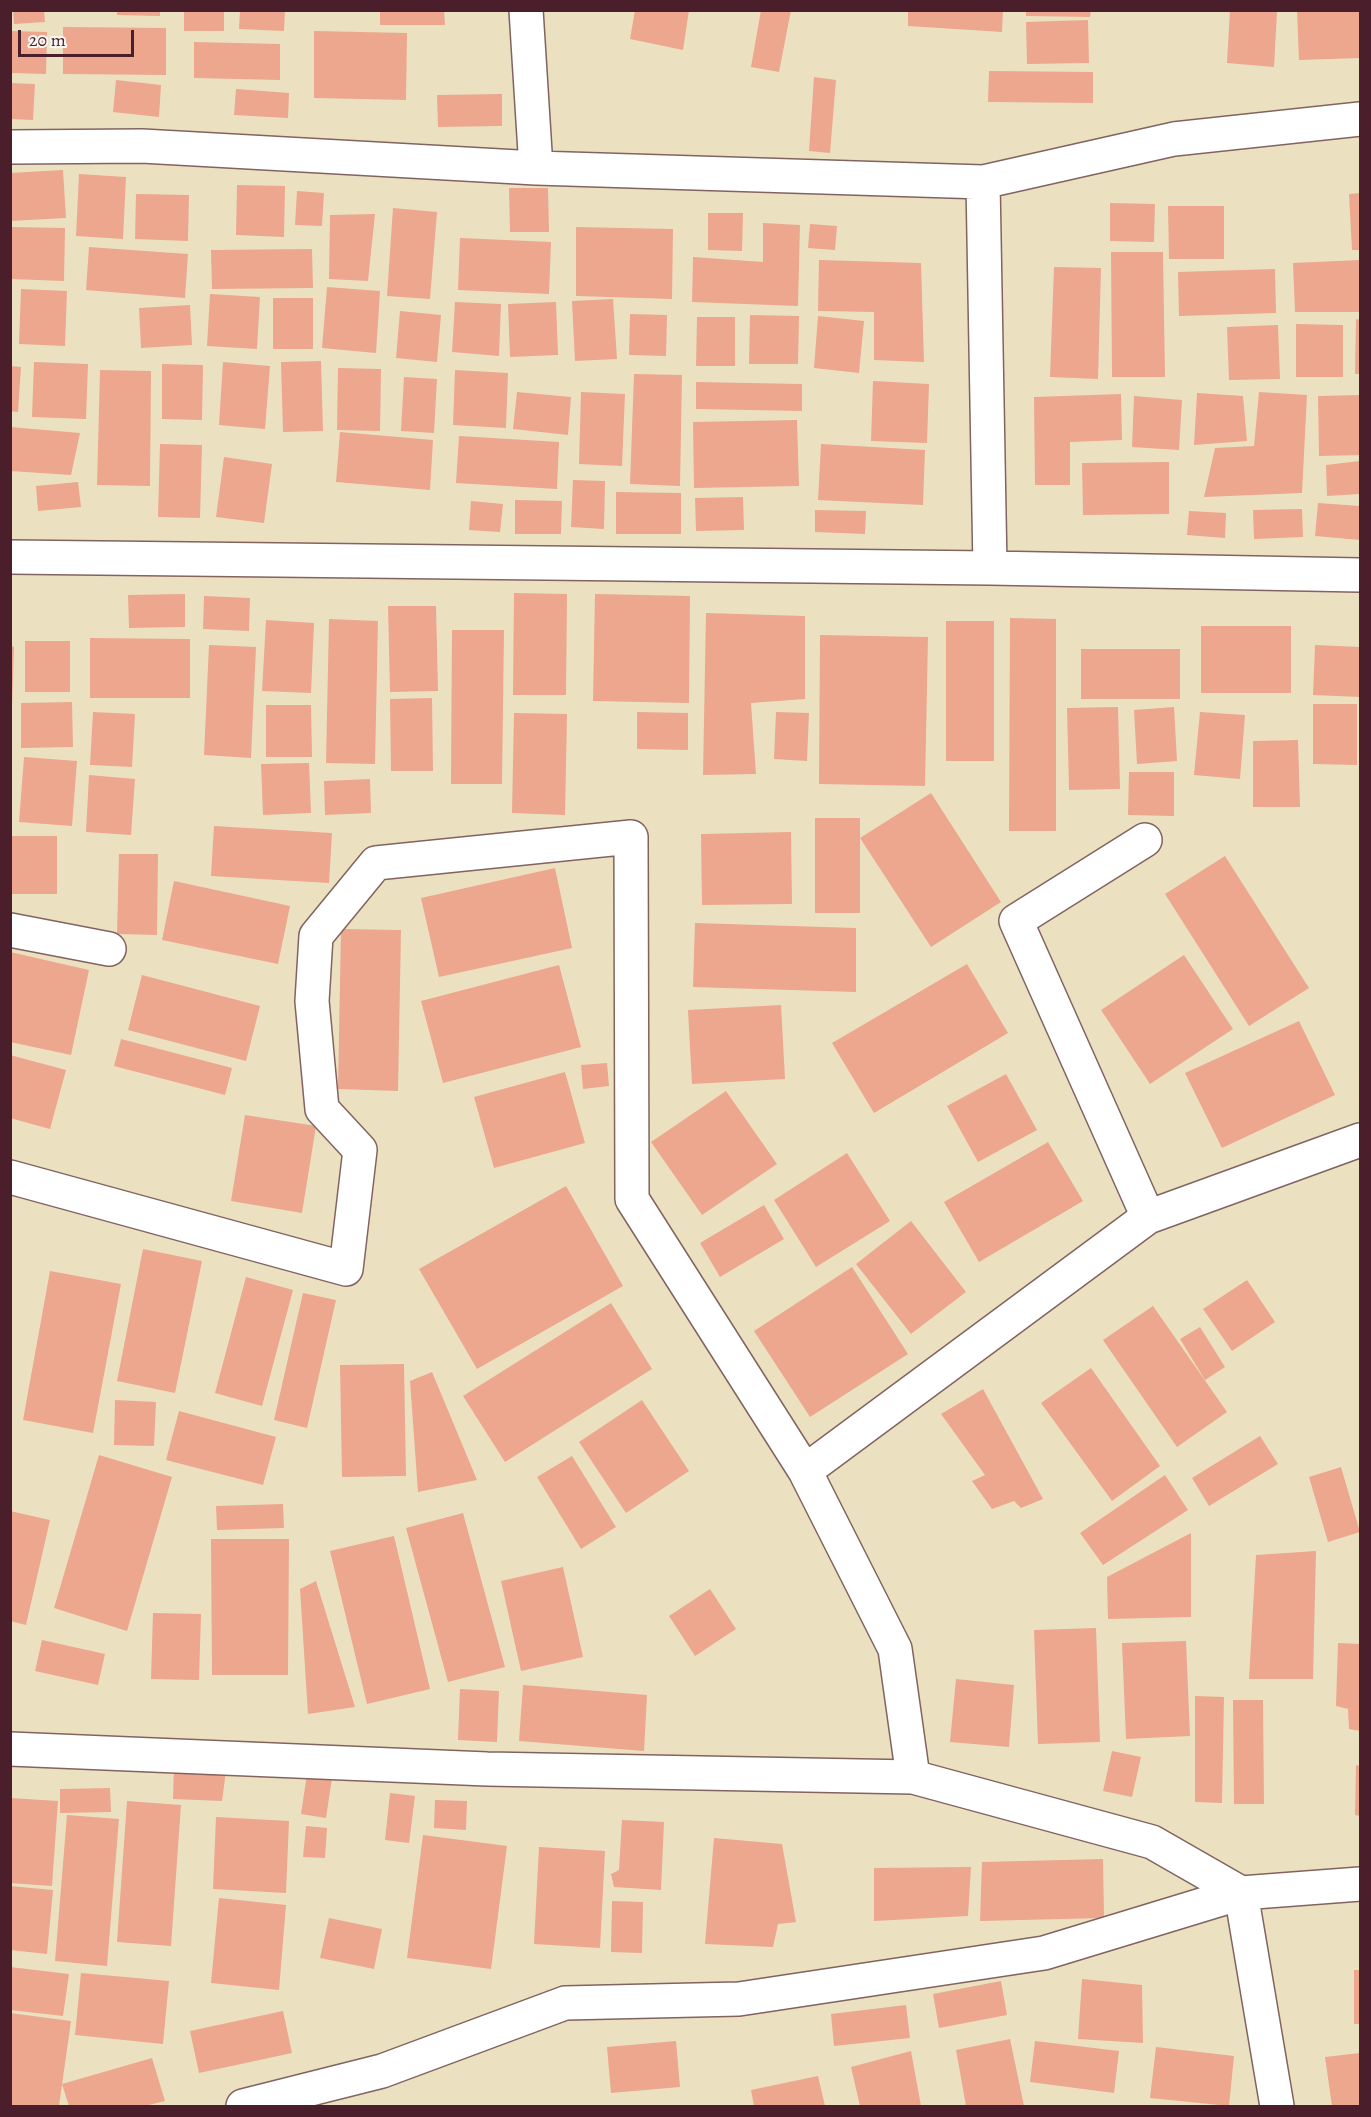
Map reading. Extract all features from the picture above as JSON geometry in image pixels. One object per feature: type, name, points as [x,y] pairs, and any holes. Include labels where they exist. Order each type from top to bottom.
[{"type":"street","points":[[526,10],[536,168]]},
{"type":"street","points":[[10,147],[142,146],[536,168],[983,182],[1174,139],[1360,119]]},
{"type":"street","points":[[983,182],[990,568]]},
{"type":"street","points":[[10,557],[990,568],[1360,575]]},
{"type":"street","points":[[10,1178],[346,1269],[360,1150],[322,1109],[312,1001],[316,936],[376,863],[631,837],[632,1199],[805,1471],[895,1649],[913,1777]]},
{"type":"street","points":[[1145,840],[1016,921],[1148,1217]]},
{"type":"street","points":[[10,930],[109,949]]},
{"type":"street","points":[[805,1471],[1148,1217],[1360,1140]]},
{"type":"street","points":[[10,1749],[487,1769],[913,1777],[1152,1842],[1241,1893]]},
{"type":"street","points":[[243,2106],[382,2071],[565,2003],[739,1999],[1044,1953],[1241,1893],[1360,1884]]},
{"type":"street","points":[[1241,1893],[1276,2106]]},
{"type":"building","points":[[13,10],[44,10],[45,22],[14,24]]},
{"type":"building","points":[[117,10],[160,10],[160,16],[117,15]]},
{"type":"building","points":[[184,10],[224,10],[224,31],[184,31]]},
{"type":"building","points":[[240,10],[285,10],[284,31],[239,29]]},
{"type":"building","points":[[380,10],[444,10],[445,25],[380,25]]},
{"type":"building","points":[[635,10],[689,10],[683,50],[630,39]]},
{"type":"building","points":[[761,10],[791,10],[779,72],[751,67]]},
{"type":"building","points":[[908,10],[1003,10],[1002,32],[908,26]]},
{"type":"building","points":[[1026,10],[1091,10],[1090,17],[1026,16]]},
{"type":"building","points":[[1230,10],[1277,12],[1274,67],[1227,63]]},
{"type":"building","points":[[1297,10],[1359,10],[1360,58],[1299,60]]},
{"type":"building","points":[[1088,20],[1089,63],[1027,64],[1026,22]]},
{"type":"building","points":[[63,27],[166,28],[166,75],[63,74]]},
{"type":"building","points":[[10,31],[47,32],[46,74],[10,73]]},
{"type":"building","points":[[314,31],[407,33],[406,100],[314,98]]},
{"type":"building","points":[[194,42],[280,44],[280,80],[194,78]]},
{"type":"building","points":[[989,71],[1093,72],[1093,103],[988,102]]},
{"type":"building","points":[[814,77],[836,80],[830,153],[809,151]]},
{"type":"building","points":[[116,80],[161,85],[159,117],[113,112]]},
{"type":"building","points":[[10,83],[35,84],[33,120],[10,119]]},
{"type":"building","points":[[236,89],[289,93],[288,118],[234,115]]},
{"type":"building","points":[[502,94],[502,126],[438,127],[437,95]]},
{"type":"building","points":[[63,170],[66,218],[10,221],[10,173]]},
{"type":"building","points":[[79,174],[126,177],[123,239],[76,236]]},
{"type":"building","points":[[237,185],[285,186],[284,237],[236,235]]},
{"type":"building","points":[[509,188],[548,188],[549,232],[510,232]]},
{"type":"building","points":[[297,191],[324,193],[322,226],[295,225]]},
{"type":"building","points":[[1360,193],[1360,250],[1352,250],[1349,194]]},
{"type":"building","points":[[136,194],[189,195],[188,241],[135,239]]},
{"type":"building","points":[[1110,203],[1155,204],[1154,242],[1110,241]]},
{"type":"building","points":[[1168,206],[1224,206],[1224,259],[1169,259]]},
{"type":"building","points":[[393,208],[437,212],[430,299],[387,296]]},
{"type":"building","points":[[708,213],[743,213],[742,251],[708,250]]},
{"type":"building","points":[[375,214],[368,281],[329,279],[330,215]]},
{"type":"building","points":[[763,223],[800,225],[798,306],[692,302],[693,257],[763,262]]},
{"type":"building","points":[[810,224],[837,226],[835,250],[808,248]]},
{"type":"building","points":[[10,227],[65,228],[64,281],[10,279]]},
{"type":"building","points":[[576,227],[673,229],[672,299],[576,296]]},
{"type":"building","points":[[460,238],[551,242],[549,294],[458,290]]},
{"type":"building","points":[[89,247],[188,254],[185,298],[86,290]]},
{"type":"building","points":[[312,249],[313,288],[212,289],[211,250]]},
{"type":"building","points":[[1111,252],[1163,252],[1165,377],[1112,377]]},
{"type":"building","points":[[819,260],[921,263],[924,362],[874,360],[874,312],[818,311]]},
{"type":"building","points":[[1360,260],[1360,312],[1295,312],[1293,263]]},
{"type":"building","points":[[1054,267],[1101,268],[1098,379],[1050,377]]},
{"type":"building","points":[[1275,269],[1276,313],[1179,316],[1178,272]]},
{"type":"building","points":[[327,287],[380,291],[376,353],[322,348]]},
{"type":"building","points":[[21,289],[67,291],[65,346],[19,344]]},
{"type":"building","points":[[210,294],[260,297],[257,349],[207,346]]},
{"type":"building","points":[[273,298],[313,298],[313,349],[273,349]]},
{"type":"building","points":[[613,299],[617,359],[575,361],[572,301]]},
{"type":"building","points":[[455,302],[501,304],[499,356],[452,352]]},
{"type":"building","points":[[556,302],[558,355],[510,357],[508,304]]},
{"type":"building","points":[[190,305],[192,345],[141,348],[139,308]]},
{"type":"building","points":[[400,311],[441,315],[437,362],[396,358]]},
{"type":"building","points":[[630,314],[667,315],[666,356],[629,355]]},
{"type":"building","points":[[750,315],[799,316],[798,364],[749,364]]},
{"type":"building","points":[[818,316],[864,321],[859,373],[814,368]]},
{"type":"building","points":[[697,317],[735,317],[735,366],[696,366]]},
{"type":"building","points":[[1356,319],[1360,320],[1360,374],[1355,374]]},
{"type":"building","points":[[1296,324],[1343,325],[1343,377],[1296,377]]},
{"type":"building","points":[[1278,325],[1280,379],[1229,380],[1227,327]]},
{"type":"building","points":[[321,361],[323,431],[283,432],[281,362]]},
{"type":"building","points":[[34,362],[88,364],[86,419],[32,417]]},
{"type":"building","points":[[223,362],[270,366],[265,429],[219,425]]},
{"type":"building","points":[[162,364],[203,365],[202,420],[162,419]]},
{"type":"building","points":[[10,366],[21,367],[18,412],[10,411]]},
{"type":"building","points":[[338,368],[381,369],[380,431],[337,430]]},
{"type":"building","points":[[100,370],[151,371],[150,486],[97,485]]},
{"type":"building","points":[[455,370],[508,373],[506,428],[453,425]]},
{"type":"building","points":[[634,374],[682,375],[680,486],[630,484]]},
{"type":"building","points":[[404,377],[437,379],[434,433],[401,431]]},
{"type":"building","points":[[873,381],[929,384],[927,443],[871,441]]},
{"type":"building","points":[[696,382],[802,384],[802,411],[696,409]]},
{"type":"building","points":[[517,392],[571,397],[568,435],[513,429]]},
{"type":"building","points":[[581,392],[625,394],[622,466],[579,464]]},
{"type":"building","points":[[1259,392],[1307,395],[1302,493],[1204,497],[1215,448],[1254,446]]},
{"type":"building","points":[[1197,393],[1243,396],[1247,441],[1194,445]]},
{"type":"building","points":[[1121,394],[1122,440],[1070,442],[1070,485],[1035,485],[1034,397]]},
{"type":"building","points":[[1360,395],[1360,455],[1319,456],[1318,396]]},
{"type":"building","points":[[1134,396],[1182,400],[1179,450],[1132,447]]},
{"type":"building","points":[[797,420],[799,486],[694,488],[693,422]]},
{"type":"building","points":[[10,427],[80,433],[71,475],[10,471]]},
{"type":"building","points":[[340,432],[433,440],[430,490],[336,482]]},
{"type":"building","points":[[459,436],[559,442],[557,489],[456,483]]},
{"type":"building","points":[[160,444],[202,445],[200,518],[158,517]]},
{"type":"building","points":[[821,444],[925,450],[923,505],[818,500]]},
{"type":"building","points":[[224,457],[272,464],[264,523],[216,517]]},
{"type":"building","points":[[1360,461],[1360,494],[1327,496],[1326,465]]},
{"type":"building","points":[[1169,462],[1169,514],[1083,515],[1082,463]]},
{"type":"building","points":[[573,480],[605,481],[604,529],[571,527]]},
{"type":"building","points":[[78,482],[81,507],[38,511],[36,486]]},
{"type":"building","points":[[616,492],[681,493],[681,534],[616,534]]},
{"type":"building","points":[[743,497],[744,530],[696,531],[695,498]]},
{"type":"building","points":[[515,500],[562,501],[561,534],[515,534]]},
{"type":"building","points":[[471,501],[503,504],[500,532],[469,530]]},
{"type":"building","points":[[1318,503],[1360,506],[1360,540],[1315,536]]},
{"type":"building","points":[[1302,509],[1303,537],[1254,539],[1253,510]]},
{"type":"building","points":[[815,510],[866,511],[865,534],[815,532]]},
{"type":"building","points":[[1189,511],[1226,513],[1225,538],[1187,535]]},
{"type":"building","points":[[514,593],[567,594],[566,695],[513,695]]},
{"type":"building","points":[[185,594],[185,627],[129,628],[128,595]]},
{"type":"building","points":[[595,594],[690,596],[689,703],[593,701]]},
{"type":"building","points":[[204,596],[250,598],[249,631],[203,629]]},
{"type":"building","points":[[388,606],[436,606],[438,691],[390,692]]},
{"type":"building","points":[[706,613],[805,616],[805,699],[751,703],[756,774],[703,775]]},
{"type":"building","points":[[1010,618],[1056,619],[1056,831],[1009,831]]},
{"type":"building","points":[[329,619],[378,621],[375,764],[326,763]]},
{"type":"building","points":[[266,620],[314,623],[311,693],[262,691]]},
{"type":"building","points":[[946,621],[994,621],[994,761],[946,761]]},
{"type":"building","points":[[1201,626],[1291,626],[1291,693],[1201,693]]},
{"type":"building","points":[[452,630],[504,630],[502,784],[451,784]]},
{"type":"building","points":[[820,635],[928,637],[925,786],[819,784]]},
{"type":"building","points":[[90,638],[190,639],[190,698],[90,698]]},
{"type":"building","points":[[25,641],[70,641],[70,692],[25,692]]},
{"type":"building","points":[[209,645],[256,647],[251,758],[204,755]]},
{"type":"building","points":[[1315,645],[1360,647],[1360,697],[1313,695]]},
{"type":"building","points":[[10,646],[14,647],[12,706],[10,706]]},
{"type":"building","points":[[1081,649],[1180,649],[1180,699],[1081,699]]},
{"type":"building","points":[[432,698],[433,771],[391,771],[390,699]]},
{"type":"building","points":[[72,702],[73,747],[21,748],[21,703]]},
{"type":"building","points":[[1313,704],[1357,704],[1357,765],[1313,764]]},
{"type":"building","points":[[266,705],[311,705],[312,757],[266,757]]},
{"type":"building","points":[[1118,707],[1120,789],[1069,790],[1067,708]]},
{"type":"building","points":[[1174,707],[1177,761],[1137,764],[1134,710]]},
{"type":"building","points":[[93,712],[135,714],[132,767],[90,765]]},
{"type":"building","points":[[637,712],[688,713],[688,750],[637,749]]},
{"type":"building","points":[[776,712],[809,713],[807,761],[774,759]]},
{"type":"building","points":[[1200,712],[1245,715],[1240,779],[1194,775]]},
{"type":"building","points":[[514,713],[567,714],[565,815],[512,813]]},
{"type":"building","points":[[1298,740],[1300,807],[1253,807],[1253,741]]},
{"type":"building","points":[[24,757],[77,761],[72,826],[19,822]]},
{"type":"building","points":[[309,763],[311,813],[263,815],[261,764]]},
{"type":"building","points":[[1129,772],[1174,772],[1174,816],[1128,815]]},
{"type":"building","points":[[89,775],[135,779],[131,835],[86,832]]},
{"type":"building","points":[[370,779],[371,813],[325,815],[324,781]]},
{"type":"building","points":[[931,793],[1001,902],[931,947],[860,838]]},
{"type":"building","points":[[815,818],[860,818],[860,913],[815,913]]},
{"type":"building","points":[[214,826],[332,833],[329,883],[211,876]]},
{"type":"building","points":[[791,832],[792,904],[702,905],[701,834]]},
{"type":"building","points":[[10,836],[57,836],[57,894],[10,894]]},
{"type":"building","points":[[119,854],[158,854],[157,935],[117,934]]},
{"type":"building","points":[[1225,856],[1309,988],[1249,1026],[1165,894]]},
{"type":"building","points":[[555,868],[572,948],[439,977],[421,898]]},
{"type":"building","points":[[174,881],[290,906],[278,964],[162,940]]},
{"type":"building","points":[[695,923],[856,928],[856,992],[693,987]]},
{"type":"building","points":[[341,929],[401,930],[398,1091],[338,1089]]},
{"type":"building","points":[[10,952],[89,970],[71,1055],[10,1042]]},
{"type":"building","points":[[1184,955],[1233,1029],[1150,1084],[1101,1010]]},
{"type":"building","points":[[967,964],[1008,1033],[874,1113],[832,1043]]},
{"type":"building","points":[[559,965],[581,1047],[443,1083],[421,1001]]},
{"type":"building","points":[[142,975],[260,1006],[246,1061],[128,1030]]},
{"type":"building","points":[[781,1005],[785,1079],[692,1084],[688,1010]]},
{"type":"building","points":[[1299,1021],[1335,1095],[1222,1148],[1185,1073]]},
{"type":"building","points":[[121,1039],[232,1068],[225,1095],[114,1066]]},
{"type":"building","points":[[10,1055],[66,1070],[50,1129],[10,1118]]},
{"type":"building","points":[[607,1063],[609,1086],[583,1089],[581,1065]]},
{"type":"building","points":[[565,1072],[585,1143],[494,1168],[474,1097]]},
{"type":"building","points":[[1006,1074],[1037,1130],[978,1162],[947,1106]]},
{"type":"building","points":[[726,1091],[777,1164],[702,1215],[651,1142]]},
{"type":"building","points":[[245,1115],[316,1126],[302,1213],[231,1201]]},
{"type":"building","points":[[1048,1142],[1083,1201],[979,1262],[944,1202]]},
{"type":"building","points":[[847,1153],[890,1221],[816,1267],[774,1200]]},
{"type":"building","points":[[566,1186],[623,1286],[477,1369],[419,1269]]},
{"type":"building","points":[[764,1205],[784,1239],[720,1277],[700,1243]]},
{"type":"building","points":[[911,1221],[966,1292],[911,1334],[856,1264]]},
{"type":"building","points":[[143,1249],[202,1261],[175,1393],[117,1381]]},
{"type":"building","points":[[852,1267],[908,1354],[810,1417],[754,1331]]},
{"type":"building","points":[[50,1271],[121,1284],[93,1433],[23,1420]]},
{"type":"building","points":[[246,1277],[293,1290],[262,1406],[215,1393]]},
{"type":"building","points":[[1247,1280],[1275,1322],[1232,1351],[1203,1309]]},
{"type":"building","points":[[303,1293],[336,1300],[307,1428],[274,1420]]},
{"type":"building","points":[[611,1303],[652,1369],[505,1462],[463,1396]]},
{"type":"building","points":[[1153,1306],[1227,1412],[1177,1447],[1103,1340]]},
{"type":"building","points":[[1200,1327],[1225,1367],[1205,1380],[1180,1339]]},
{"type":"building","points":[[404,1364],[406,1476],[342,1477],[340,1365]]},
{"type":"building","points":[[1091,1368],[1160,1466],[1112,1501],[1041,1403]]},
{"type":"building","points":[[432,1372],[477,1480],[418,1492],[410,1381]]},
{"type":"building","points":[[983,1389],[1043,1499],[1021,1508],[1014,1501],[992,1509],[972,1481],[985,1475],[941,1414]]},
{"type":"building","points":[[115,1400],[156,1402],[154,1446],[114,1445]]},
{"type":"building","points":[[642,1400],[689,1471],[626,1513],[579,1442]]},
{"type":"building","points":[[179,1411],[276,1437],[263,1485],[166,1460]]},
{"type":"building","points":[[1260,1436],[1278,1464],[1209,1506],[1192,1478]]},
{"type":"building","points":[[99,1455],[172,1477],[127,1631],[54,1608]]},
{"type":"building","points":[[572,1456],[616,1527],[581,1549],[537,1477]]},
{"type":"building","points":[[1341,1467],[1360,1532],[1328,1542],[1309,1477]]},
{"type":"building","points":[[1165,1475],[1188,1510],[1103,1565],[1080,1533]]},
{"type":"building","points":[[283,1504],[284,1528],[217,1530],[216,1506]]},
{"type":"building","points":[[10,1511],[50,1520],[26,1625],[10,1621]]},
{"type":"building","points":[[463,1513],[505,1667],[448,1682],[406,1528]]},
{"type":"building","points":[[1191,1533],[1191,1617],[1108,1619],[1107,1577]]},
{"type":"building","points":[[394,1536],[430,1689],[367,1704],[330,1551]]},
{"type":"building","points":[[211,1539],[289,1539],[288,1675],[212,1675]]},
{"type":"building","points":[[1316,1551],[1313,1679],[1249,1679],[1256,1555]]},
{"type":"building","points":[[563,1567],[583,1657],[521,1671],[501,1581]]},
{"type":"building","points":[[316,1581],[355,1707],[308,1714],[300,1589]]},
{"type":"building","points":[[710,1589],[736,1629],[695,1656],[669,1616]]},
{"type":"building","points":[[153,1613],[201,1614],[199,1680],[151,1679]]},
{"type":"building","points":[[1096,1628],[1100,1742],[1038,1744],[1034,1630]]},
{"type":"building","points":[[42,1640],[105,1654],[98,1685],[35,1671]]},
{"type":"building","points":[[1186,1641],[1190,1736],[1126,1739],[1122,1643]]},
{"type":"building","points":[[1338,1643],[1360,1644],[1360,1731],[1349,1729],[1348,1709],[1336,1706]]},
{"type":"building","points":[[956,1679],[1014,1685],[1009,1747],[950,1742]]},
{"type":"building","points":[[523,1685],[647,1695],[644,1751],[519,1741]]},
{"type":"building","points":[[460,1689],[499,1691],[497,1742],[458,1740]]},
{"type":"building","points":[[1195,1696],[1224,1697],[1222,1803],[1195,1802]]},
{"type":"building","points":[[1233,1700],[1263,1700],[1264,1804],[1234,1804]]},
{"type":"building","points":[[1112,1751],[1141,1757],[1132,1797],[1103,1791]]},
{"type":"building","points":[[174,1765],[226,1771],[222,1801],[173,1799]]},
{"type":"building","points":[[1356,1765],[1360,1766],[1360,1816],[1355,1815]]},
{"type":"building","points":[[307,1774],[332,1778],[326,1818],[301,1814]]},
{"type":"building","points":[[110,1788],[111,1812],[60,1813],[60,1789]]},
{"type":"building","points":[[390,1793],[415,1796],[409,1843],[385,1840]]},
{"type":"building","points":[[10,1798],[58,1801],[52,1886],[10,1883]]},
{"type":"building","points":[[435,1800],[467,1801],[466,1830],[434,1828]]},
{"type":"building","points":[[127,1801],[181,1805],[171,1946],[117,1942]]},
{"type":"building","points":[[67,1815],[119,1819],[107,1966],[55,1961]]},
{"type":"building","points":[[216,1817],[289,1821],[286,1893],[213,1889]]},
{"type":"building","points":[[622,1820],[664,1822],[661,1890],[614,1887],[611,1874],[619,1870]]},
{"type":"building","points":[[306,1826],[327,1828],[325,1858],[303,1857]]},
{"type":"building","points":[[423,1835],[507,1846],[491,1969],[407,1958]]},
{"type":"building","points":[[714,1838],[782,1844],[796,1922],[778,1924],[773,1947],[705,1944]]},
{"type":"building","points":[[539,1847],[605,1851],[600,1948],[534,1944]]},
{"type":"building","points":[[1103,1859],[1104,1918],[980,1921],[982,1862]]},
{"type":"building","points":[[971,1867],[968,1916],[874,1921],[874,1868]]},
{"type":"building","points":[[10,1886],[53,1890],[47,1954],[10,1950]]},
{"type":"building","points":[[219,1898],[286,1905],[279,1990],[211,1983]]},
{"type":"building","points":[[612,1901],[643,1902],[642,1953],[611,1952]]},
{"type":"building","points":[[329,1918],[382,1929],[374,1969],[320,1958]]},
{"type":"building","points":[[10,1967],[69,1974],[63,2016],[10,2010]]},
{"type":"building","points":[[1354,1970],[1360,1970],[1360,2024],[1354,2024]]},
{"type":"building","points":[[81,1973],[169,1981],[163,2044],[75,2035]]},
{"type":"building","points":[[1082,1979],[1142,1985],[1143,2043],[1078,2039]]},
{"type":"building","points":[[1001,1981],[1007,2015],[939,2028],[933,1994]]},
{"type":"building","points":[[906,2005],[910,2038],[834,2046],[831,2014]]},
{"type":"building","points":[[283,2011],[292,2053],[199,2073],[190,2031]]},
{"type":"building","points":[[10,2013],[71,2021],[59,2106],[10,2106]]},
{"type":"building","points":[[1010,2039],[1024,2106],[966,2106],[956,2050]]},
{"type":"building","points":[[676,2041],[680,2087],[611,2093],[607,2047]]},
{"type":"building","points":[[1035,2041],[1119,2051],[1114,2093],[1030,2082]]},
{"type":"building","points":[[1156,2047],[1234,2056],[1229,2106],[1150,2098]]},
{"type":"building","points":[[911,2051],[921,2106],[860,2106],[851,2067]]},
{"type":"building","points":[[1360,2053],[1360,2106],[1332,2106],[1325,2057]]},
{"type":"building","points":[[152,2058],[165,2101],[145,2106],[69,2106],[62,2084]]},
{"type":"building","points":[[818,2076],[825,2106],[754,2106],[751,2090]]}]
